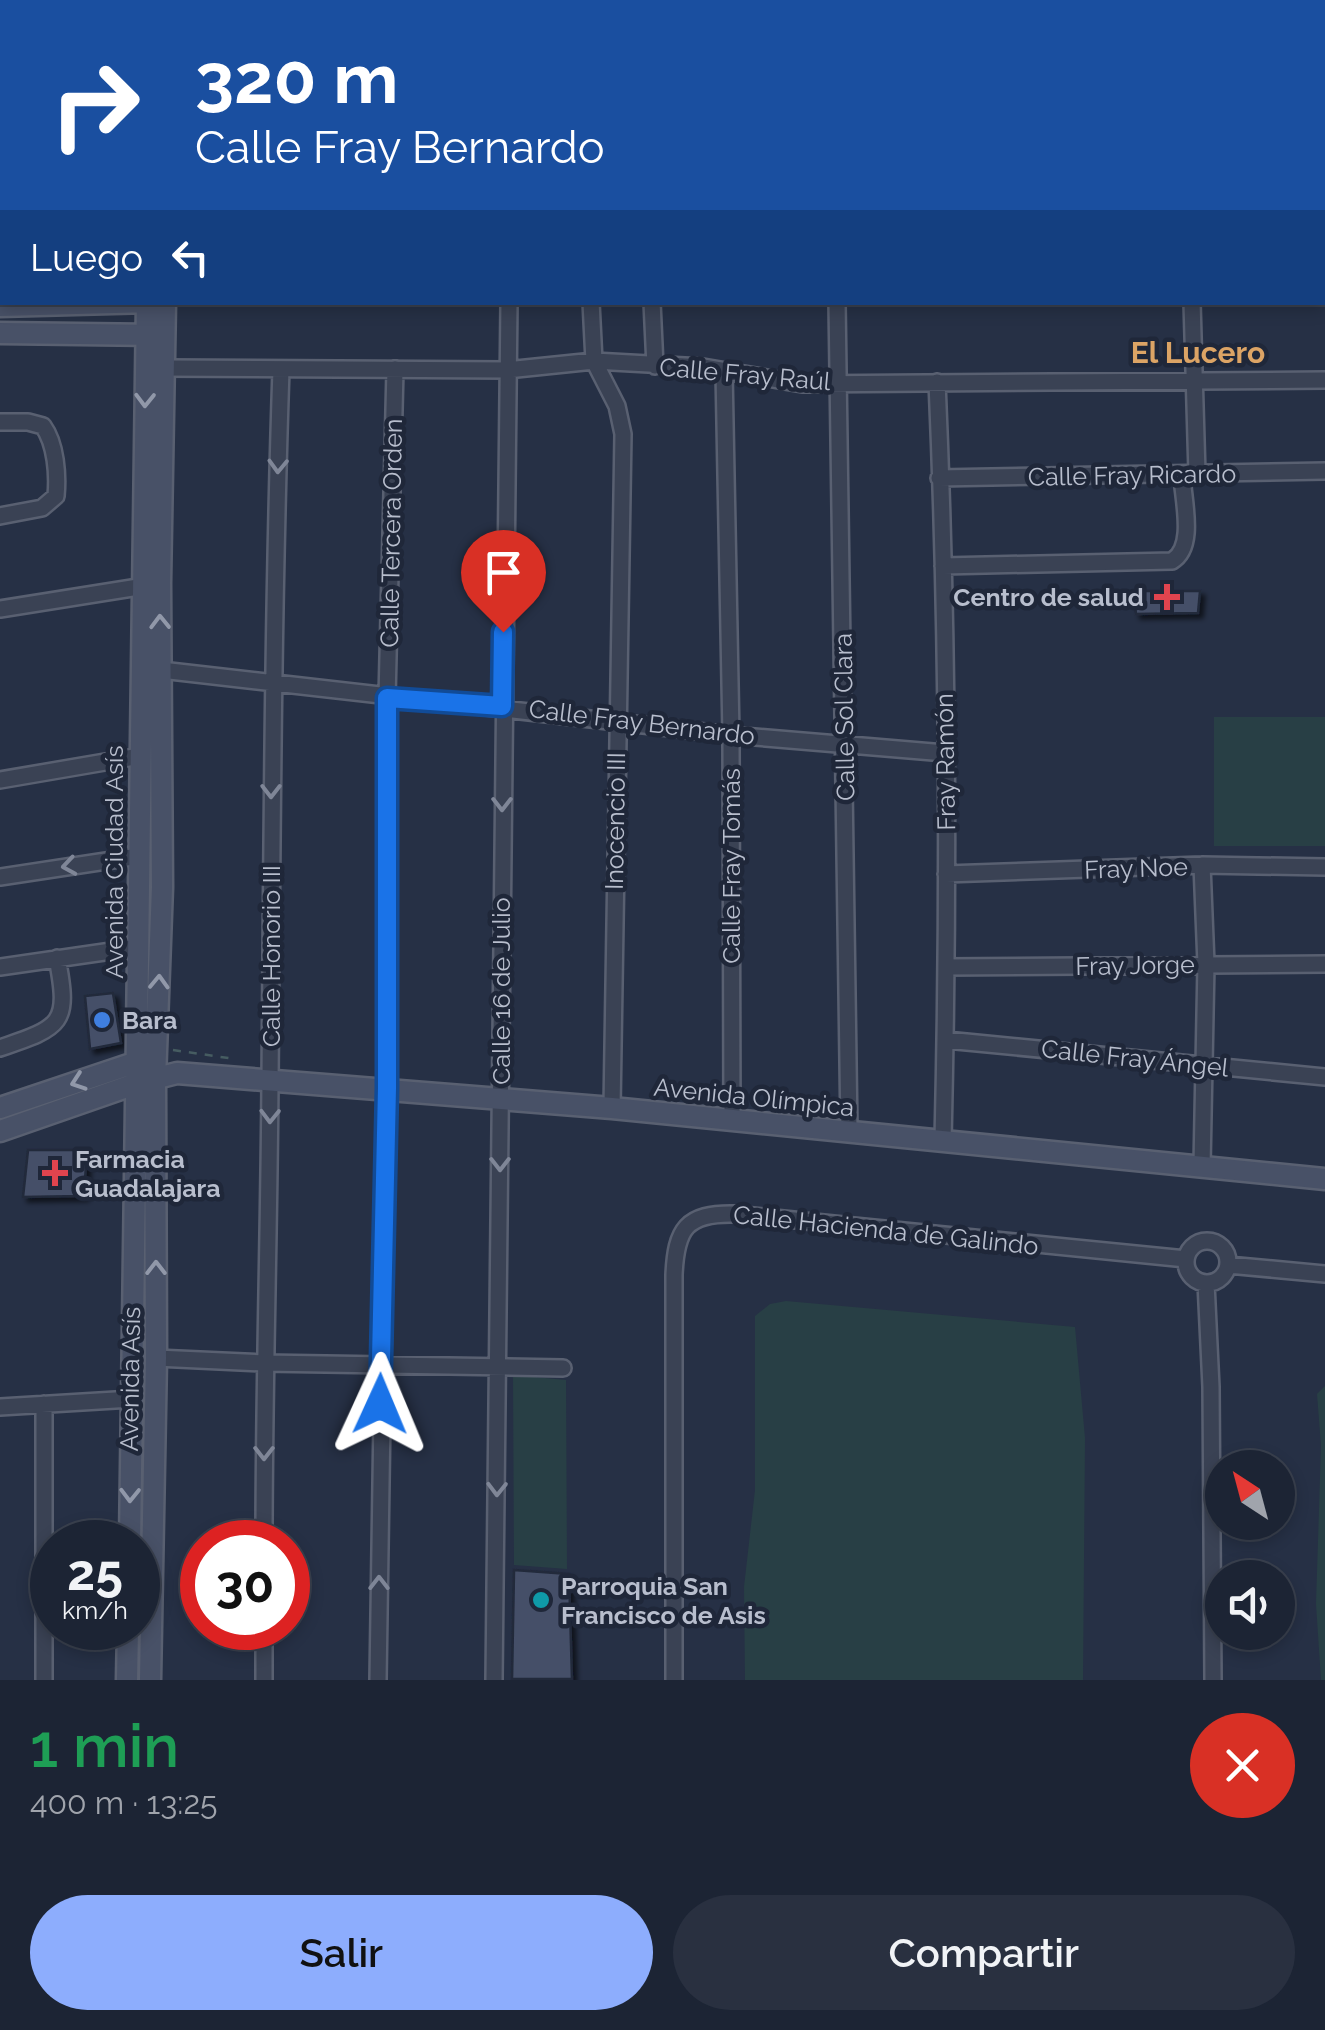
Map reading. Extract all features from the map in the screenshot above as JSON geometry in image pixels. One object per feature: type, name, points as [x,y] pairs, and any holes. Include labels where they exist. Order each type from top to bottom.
[{"type":"street","points":[[0,306],[50,305]]},
{"type":"street","name":"Avenida Ciudad Asís","points":[[147,1071],[139,947],[140,756],[165,368],[149,305]]},
{"type":"street","name":"Avenida Ciudad Asís","points":[[130,1520],[147,1071],[162,887],[160,670],[150,585],[156,336],[164,305]]},
{"type":"street","name":"Calle 16 de Julio","points":[[494,1680],[509,305]]},
{"type":"street","points":[[591,305],[594,362]]},
{"type":"street","points":[[652,305],[655,366]]},
{"type":"street","name":"Calle Sol Clara","points":[[837,305],[850,1132]]},
{"type":"street","points":[[943,566],[1172,562],[1180,557],[1186,546],[1195,380],[1192,305]]},
{"type":"street","points":[[0,334],[156,336]]},
{"type":"street","name":"Calle Fray Raúl","points":[[165,368],[507,370],[594,362],[724,371],[802,384],[1325,380]]},
{"type":"street","name":"Inocencio III","points":[[594,362],[617,406],[623,434],[612,1108]]},
{"type":"street","name":"Calle Honorio III","points":[[264,1520],[272,682],[281,369]]},
{"type":"street","name":"Calle Tercera Orden","points":[[380,1364],[387,1088],[387,698],[394,369]]},
{"type":"street","name":"Calle Fray Tomás","points":[[724,371],[731,734],[732,1121]]},
{"type":"street","name":"Fray Ramón","points":[[937,382],[945,753],[944,1142]]},
{"type":"street","points":[[0,422],[43,426],[51,441],[56,482],[56,496],[42,508],[0,516]]},
{"type":"street","name":"Calle Fray Ricardo","points":[[940,478],[1325,471]]},
{"type":"street","points":[[0,609],[150,585]]},
{"type":"street","name":"Calle Fray Bernardo","points":[[160,670],[387,698],[502,706],[731,734],[945,753]]},
{"type":"street","points":[[0,780],[140,756]]},
{"type":"street","points":[[0,877],[138,856]]},
{"type":"street","points":[[1202,865],[1206,964],[1202,1166]]},
{"type":"street","name":"Fray Noe","points":[[946,874],[1202,865],[1325,866]]},
{"type":"street","points":[[0,967],[139,947]]},
{"type":"street","points":[[0,1048],[47,1030],[62,1013],[64,994],[58,958]]},
{"type":"street","name":"Fray Jorge","points":[[946,967],[1325,964]]},
{"type":"street","name":"Calle Fray Ángel","points":[[946,1040],[1325,1077]]},
{"type":"street","points":[[0,1108],[147,1071]]},
{"type":"street","points":[[0,1131],[147,1071]]},
{"type":"street","name":"Avenida Olímpica","points":[[147,1071],[612,1108],[1325,1178]]},
{"type":"street","name":"Avenida Asís","points":[[147,1071],[156,1358],[150,1680]]},
{"type":"street","name":"Calle Hacienda de Galindo","points":[[674,1680],[674,1275],[678,1237],[687,1225],[699,1217],[734,1214],[1186,1260]]},
{"type":"street","points":[[1210,1240],[1226,1252],[1228,1265],[1222,1276],[1206,1283],[1193,1278],[1186,1260],[1191,1247],[1210,1240]]},
{"type":"street","points":[[1228,1265],[1325,1274]]},
{"type":"street","points":[[1206,1283],[1212,1680]]},
{"type":"street","points":[[156,1358],[264,1364],[564,1368]]},
{"type":"street","points":[[378,1680],[380,1364]]},
{"type":"street","points":[[0,1407],[132,1399]]},
{"type":"street","points":[[44,1404],[44,1680]]},
{"type":"street","points":[[126,1680],[127,1650]]},
{"type":"street","points":[[264,1650],[264,1680]]},
{"type":"green space","points":[[1214,717],[1325,717],[1325,846],[1214,846]]},
{"type":"green space","points":[[786,1301],[1075,1327],[1085,1438],[1083,1680],[745,1680],[744,1587],[755,1490],[755,1316],[770,1304]]},
{"type":"green space","points":[[513,1375],[566,1380],[567,1569],[514,1565]]},
{"type":"green space","points":[[1325,1386],[1325,1680],[1321,1680],[1316,1604],[1321,1446],[1317,1394]]},
{"type":"building","name":"Centro de salud","points":[[1133,591],[1200,591],[1198,613],[1136,614]]},
{"type":"building","name":"Bara","points":[[113,993],[121,1043],[90,1049],[85,996]]},
{"type":"building","name":"Farmacia Guadalajara","points":[[28,1150],[87,1150],[84,1196],[23,1197]]},
{"type":"building","name":"Parroquia San Francisco de Asis","points":[[514,1570],[569,1574],[572,1679],[512,1679]]},
{"type":"place","name":"Centro de salud","points":[[1167,597]]},
{"type":"place","name":"Bara","points":[[102,1020]]},
{"type":"place","name":"Farmacia Guadalajara","points":[[55,1173]]},
{"type":"place","name":"Parroquia San Francisco de Asis","points":[[541,1600]]},
{"type":"district","name":"El Lucero","points":[[1198,353]]},
{"type":"route","points":[[380,1404],[387,1088],[387,698],[502,706],[503,632]]}]
